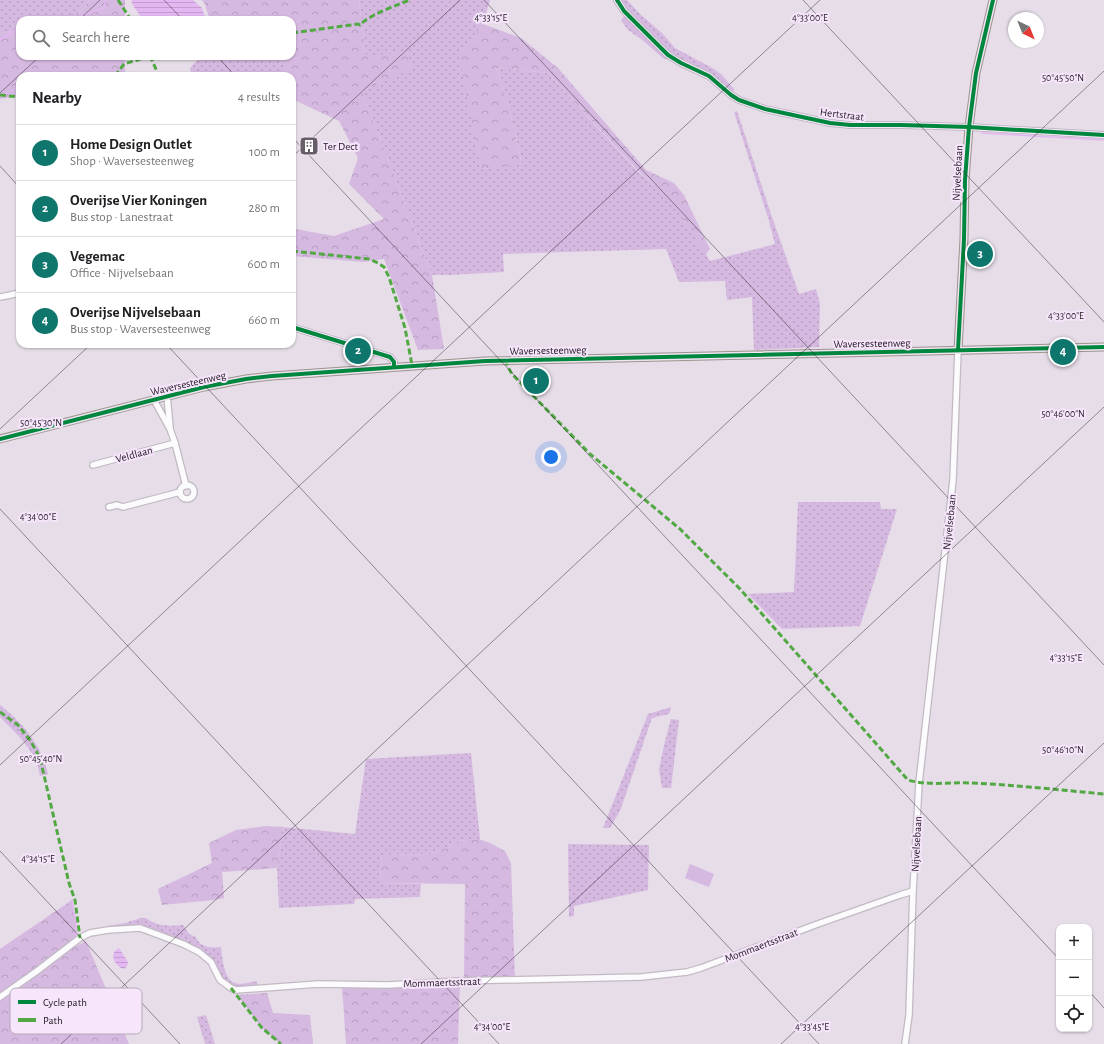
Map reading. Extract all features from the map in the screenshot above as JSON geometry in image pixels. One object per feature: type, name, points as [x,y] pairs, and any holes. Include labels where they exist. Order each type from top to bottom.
[{"type":"main road","name":"Nijvelsebaan","points":[[958,350],[964,239],[965,180],[969,127],[976,73],[993,0]]},
{"type":"main road","name":"Waversesteenweg","points":[[0,439],[167,396],[250,378],[485,361],[1104,347]]},
{"type":"street","name":"Hertstraat","points":[[617,0],[624,10],[668,55],[709,76],[739,100],[790,115],[850,126],[901,125],[969,127],[1104,135]]},
{"type":"street","points":[[0,297],[16,294]]},
{"type":"street","points":[[296,328],[390,356],[394,362],[394,367]]},
{"type":"street","name":"Nijvelsebaan","points":[[905,1044],[909,1015],[913,891],[919,783],[953,480],[958,350]]},
{"type":"street","points":[[167,396],[170,429]]},
{"type":"street","points":[[154,400],[170,429],[186,486]]},
{"type":"street","name":"Veldlaan","points":[[93,465],[175,443]]},
{"type":"street","points":[[108,507],[116,504],[123,507],[180,492],[182,488],[186,486],[190,486],[194,489],[192,498],[188,499],[183,498],[180,492]]},
{"type":"street","name":"Mommaertsstraat","points":[[13,988],[80,938],[90,933],[140,928],[183,944],[199,952],[212,962],[220,980],[236,990],[318,984],[388,985],[464,981],[641,977],[687,972],[900,894],[913,891]]},
{"type":"street","name":"Mommaertsstraat","points":[[0,997],[10,990]]},
{"type":"green space","points":[[0,0],[89,0],[84,7],[68,16],[16,16],[16,29],[0,34]]},
{"type":"green space","points":[[89,0],[125,0],[125,16],[67,16],[78,12]]},
{"type":"green space","points":[[201,0],[359,0],[366,56],[408,52],[412,69],[362,91],[432,275],[444,349],[418,350],[384,259],[363,262],[296,256],[296,229],[334,236],[384,219],[349,184],[358,158],[339,121],[296,101],[296,72],[283,72],[283,63],[278,60],[296,60],[296,16],[209,16],[204,2]]},
{"type":"green space","points":[[359,0],[490,0],[483,24],[460,55],[481,169],[522,164],[510,110],[497,68],[548,73],[638,172],[663,191],[676,206],[710,261],[775,244],[734,112],[737,111],[799,294],[816,289],[820,304],[819,347],[754,350],[752,297],[727,300],[725,281],[679,282],[666,249],[503,254],[504,272],[432,275],[362,91],[412,68],[407,52],[366,57]]},
{"type":"green space","points":[[620,0],[627,0],[640,14],[662,33],[675,48],[714,69],[722,75],[734,89],[733,93],[669,53],[628,13]]},
{"type":"green space","points":[[624,16],[669,58],[664,59],[628,30],[621,20]]},
{"type":"green space","points":[[483,24],[521,38],[558,68],[646,170],[674,183],[684,195],[710,249],[705,255],[675,206],[663,191],[639,172],[548,73],[497,68],[510,110],[522,165],[481,169],[459,56]]},
{"type":"green space","points":[[16,29],[16,60],[125,60],[125,72],[16,72],[16,97],[0,99],[0,34]]},
{"type":"green space","points":[[197,60],[278,60],[283,63],[283,72],[191,72],[190,68]]},
{"type":"green space","points":[[798,502],[880,502],[881,509],[897,509],[860,626],[782,629],[748,594],[794,592]]},
{"type":"green space","points":[[0,705],[16,719],[30,735],[41,753],[48,774],[40,776],[37,763],[29,749],[0,717]]},
{"type":"green space","points":[[671,707],[669,714],[652,718],[620,811],[610,828],[603,828],[648,714]]},
{"type":"green space","points":[[671,719],[679,720],[671,788],[662,788],[659,770]]},
{"type":"green space","points":[[471,753],[480,839],[457,841],[446,848],[430,854],[382,855],[380,883],[421,884],[420,897],[355,899],[354,904],[279,908],[277,868],[284,828],[282,827],[355,834],[366,759]]},
{"type":"green space","points":[[266,826],[284,827],[277,868],[222,872],[224,898],[162,905],[158,889],[212,863],[209,843],[236,830]]},
{"type":"green space","points":[[479,839],[505,851],[511,863],[515,980],[464,981],[465,884],[380,883],[382,855],[430,854],[446,848],[457,841]]},
{"type":"green space","points":[[568,844],[649,845],[648,890],[574,906],[574,916],[569,917]]},
{"type":"green space","points":[[690,864],[714,874],[709,887],[685,878]]},
{"type":"green space","points":[[72,900],[76,924],[76,941],[54,957],[86,941],[106,988],[10,988],[10,1034],[125,1034],[129,1044],[0,1044],[0,949]]},
{"type":"green space","points":[[146,918],[155,923],[164,925],[183,925],[189,934],[196,937],[203,945],[210,947],[221,947],[224,967],[231,981],[240,984],[257,981],[258,989],[236,990],[221,979],[199,950],[180,939],[150,929],[108,928],[107,926],[125,923]]},
{"type":"green space","points":[[460,983],[458,1044],[346,1044],[342,986]]},
{"type":"green space","points":[[267,993],[273,1013],[310,1015],[313,1044],[281,1044],[262,1028],[237,995]]},
{"type":"green space","points":[[206,1015],[215,1044],[205,1044],[197,1017]]},
{"type":"shaded area","points":[[132,0],[193,0],[202,8],[205,16],[140,16],[132,4]]},
{"type":"shaded area","points":[[119,948],[128,962],[124,969],[118,966],[113,956]]},
{"type":"waterway","points":[[81,16],[104,8],[106,0]]},
{"type":"waterway","points":[[0,39],[16,30]]},
{"type":"waterway","points":[[0,93],[10,94]]},
{"type":"waterway","points":[[982,133],[1104,140]]},
{"type":"waterway","points":[[72,900],[76,924],[76,938]]},
{"type":"waterway","points":[[0,993],[38,967]]},
{"type":"marked path","points":[[118,0],[128,16]]},
{"type":"marked path","points":[[296,32],[358,24],[360,25],[376,14],[410,0]]},
{"type":"marked path","points":[[118,72],[124,64],[137,60]]},
{"type":"marked path","points":[[152,60],[157,72]]},
{"type":"marked path","points":[[0,95],[16,97]]},
{"type":"marked path","points":[[296,251],[369,259],[384,267],[389,277],[405,328],[412,365]]},
{"type":"marked path","points":[[505,360],[512,374],[590,454],[680,529],[741,590],[908,780],[932,783],[1005,785],[1104,794]]},
{"type":"marked path","points":[[0,712],[18,725],[30,740],[40,758],[69,883],[75,900],[80,938]]},
{"type":"marked path","points":[[231,988],[262,1028],[281,1044]]},
{"type":"cycle path","points":[[617,0],[624,11],[668,55],[709,76],[739,100],[765,109],[830,123],[850,125],[969,127],[1104,135]]},
{"type":"cycle path","points":[[958,350],[964,239],[965,180],[969,127],[976,73],[993,0]]},
{"type":"cycle path","points":[[296,328],[390,357],[394,362],[394,367]]},
{"type":"cycle path","points":[[0,439],[204,387],[272,376],[485,361],[1104,347]]},
{"type":"place","name":"Ter Dect","points":[[309,146]]},
{"type":"place","name":"Vegemac","points":[[980,254]]},
{"type":"place","name":"Overijse Vier Koningen","points":[[358,351]]},
{"type":"place","name":"Overijse Nijvelsebaan","points":[[1063,352]]},
{"type":"place","name":"Home Design Outlet","points":[[536,381]]}]
